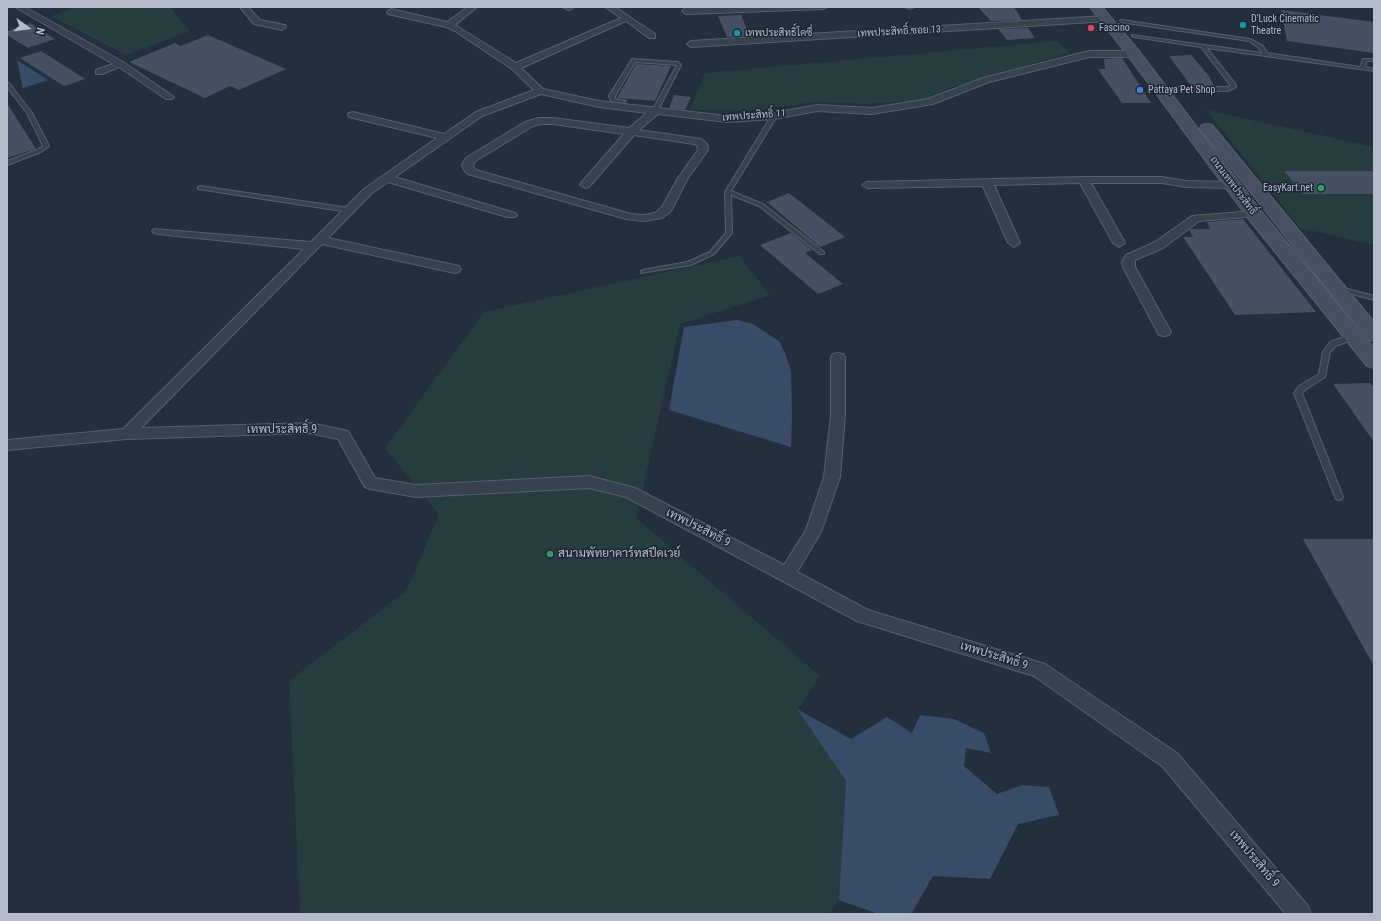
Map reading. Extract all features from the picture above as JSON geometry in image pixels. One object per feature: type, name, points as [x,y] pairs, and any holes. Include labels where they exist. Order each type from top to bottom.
[{"type":"main road","name":"ถนนเทพประสิทธิ์","points":[[1109,14],[1134,36],[1374,335]]},
{"type":"main road","name":"ถนนเทพประสิทธิ์","points":[[1109,14],[1134,54],[1228,180],[1374,361]]},
{"type":"street","points":[[19,7],[120,64],[169,97]]},
{"type":"street","points":[[244,7],[257,22],[282,27]]},
{"type":"street","points":[[449,25],[473,7]]},
{"type":"street","points":[[609,7],[652,36]]},
{"type":"street","points":[[686,10],[823,7]]},
{"type":"street","name":"เทพประสิทธิ์ 11","points":[[391,12],[449,25],[458,29],[515,67],[540,90],[599,104],[727,119],[774,116],[817,108],[872,111],[930,102],[986,80],[1089,54],[1134,54]]},
{"type":"street","name":"เทพประสิทธิ์ ซอย 13","points":[[692,44],[1109,14]]},
{"type":"street","points":[[515,67],[627,18]]},
{"type":"street","points":[[556,48],[569,56]]},
{"type":"street","points":[[99,72],[120,64]]},
{"type":"street","points":[[127,434],[318,243],[368,190],[479,114],[540,90]]},
{"type":"street","points":[[585,185],[631,132],[655,111]]},
{"type":"street","points":[[353,115],[445,137]]},
{"type":"street","points":[[553,121],[631,132],[697,141],[702,144],[703,150],[683,178],[667,210],[658,216],[644,218],[630,217],[472,172],[467,165],[470,160],[533,122],[553,121]]},
{"type":"street","points":[[386,178],[511,215]]},
{"type":"street","points":[[1084,180],[1119,243]]},
{"type":"street","points":[[867,185],[1084,180],[1162,180],[1186,184],[1228,180]]},
{"type":"street","points":[[987,182],[1014,243]]},
{"type":"street","points":[[1164,332],[1129,267],[1128,262],[1130,258],[1159,245],[1196,218],[1254,214]]},
{"type":"street","points":[[158,231],[318,243],[454,269]]},
{"type":"street","points":[[787,574],[813,532],[832,477],[838,415],[838,357]]},
{"type":"street","name":"เทพประสิทธิ์ 9","points":[[7,445],[127,434],[310,428],[343,435],[370,483],[416,491],[589,482],[630,492],[787,574],[863,616],[1039,670],[1170,760],[1300,914]]},
{"type":"lane","points":[[1109,14],[1188,31],[1250,40],[1261,47],[1266,55]]},
{"type":"lane","points":[[1188,31],[1188,44]]},
{"type":"lane","points":[[1134,36],[1374,70]]},
{"type":"lane","points":[[1175,88],[1228,89],[1234,86],[1204,46]]},
{"type":"lane","points":[[623,101],[613,100],[612,96],[634,60],[678,63],[680,65],[655,111]]},
{"type":"lane","points":[[1362,68],[1364,60],[1374,60]]},
{"type":"lane","points":[[7,84],[29,113],[46,146],[39,151],[7,164]]},
{"type":"lane","points":[[643,272],[689,264],[712,253],[729,233],[728,192],[774,116]]},
{"type":"lane","points":[[200,188],[349,210]]},
{"type":"lane","points":[[728,192],[761,204],[822,253]]},
{"type":"lane","points":[[1336,289],[1374,298]]},
{"type":"lane","points":[[1339,497],[1298,393],[1302,388],[1322,375],[1327,352],[1333,344],[1354,336]]},
{"type":"green space","points":[[76,7],[170,7],[190,31],[126,55],[51,16]]},
{"type":"green space","points":[[1057,41],[1069,53],[953,87],[926,100],[869,104],[815,102],[758,110],[690,110],[705,73]]},
{"type":"green space","name":"EasyKart.net","points":[[1206,110],[1374,147],[1374,245],[1300,228]]},
{"type":"green space","name":"สนามพัทยาคาร์ทสปีดเวย์","points":[[739,256],[770,295],[680,324],[636,518],[820,676],[798,709],[846,781],[839,900],[829,914],[300,914],[289,681],[407,590],[439,514],[385,448],[484,312]]},
{"type":"water","points":[[17,60],[48,80],[23,88]]},
{"type":"water","points":[[737,320],[753,324],[780,342],[786,356],[791,371],[791,447],[669,410],[684,327]]},
{"type":"water","points":[[797,709],[851,739],[887,717],[912,733],[920,715],[954,719],[984,733],[991,753],[966,748],[964,766],[997,794],[1022,785],[1049,787],[1059,815],[1018,824],[990,879],[933,876],[911,914],[878,914],[839,900],[846,781]]},
{"type":"building","points":[[978,7],[1014,7],[1022,20],[991,21]]},
{"type":"building","points":[[1281,10],[1374,22],[1374,53],[1287,41]]},
{"type":"building","points":[[741,15],[750,36],[727,37],[718,16]]},
{"type":"building","points":[[30,23],[55,39],[28,48],[7,35],[7,31]]},
{"type":"building","points":[[1028,28],[1035,38],[1007,40],[998,29]]},
{"type":"building","points":[[208,35],[286,69],[239,90],[230,86],[205,98],[129,62],[175,43],[181,46]]},
{"type":"building","points":[[41,51],[85,79],[64,86],[20,58]]},
{"type":"building","points":[[1191,55],[1209,76],[1214,86],[1191,86],[1169,56]]},
{"type":"building","points":[[1122,58],[1151,103],[1122,103],[1098,69],[1105,69],[1104,59]]},
{"type":"building","points":[[636,64],[671,66],[655,101],[617,98]]},
{"type":"building","points":[[674,95],[691,97],[685,110],[669,108]]},
{"type":"building","points":[[7,103],[36,149],[7,158]]},
{"type":"building","points":[[1284,171],[1374,171],[1374,194],[1303,194]]},
{"type":"building","points":[[789,193],[845,237],[820,247],[767,202]]},
{"type":"building","points":[[1243,219],[1316,312],[1235,315],[1183,237],[1193,237],[1189,230],[1190,229],[1210,229],[1207,222]]},
{"type":"building","points":[[791,233],[812,250],[805,253],[843,284],[818,294],[760,245]]},
{"type":"building","points":[[1370,383],[1374,388],[1374,442],[1333,384]]},
{"type":"building","points":[[1303,539],[1374,539],[1374,666]]},
{"type":"place","name":"D'Luck Cinematic Theatre","points":[[1243,25]]},
{"type":"place","name":"Fascino","points":[[1091,28]]},
{"type":"place","name":"เทพประสิทธิ์โคซี่","points":[[737,33]]},
{"type":"place","name":"Pattaya Pet Shop","points":[[1140,90]]},
{"type":"place","name":"EasyKart.net","points":[[1321,188]]},
{"type":"place","name":"สนามพัทยาคาร์ทสปีดเวย์","points":[[550,554]]}]
